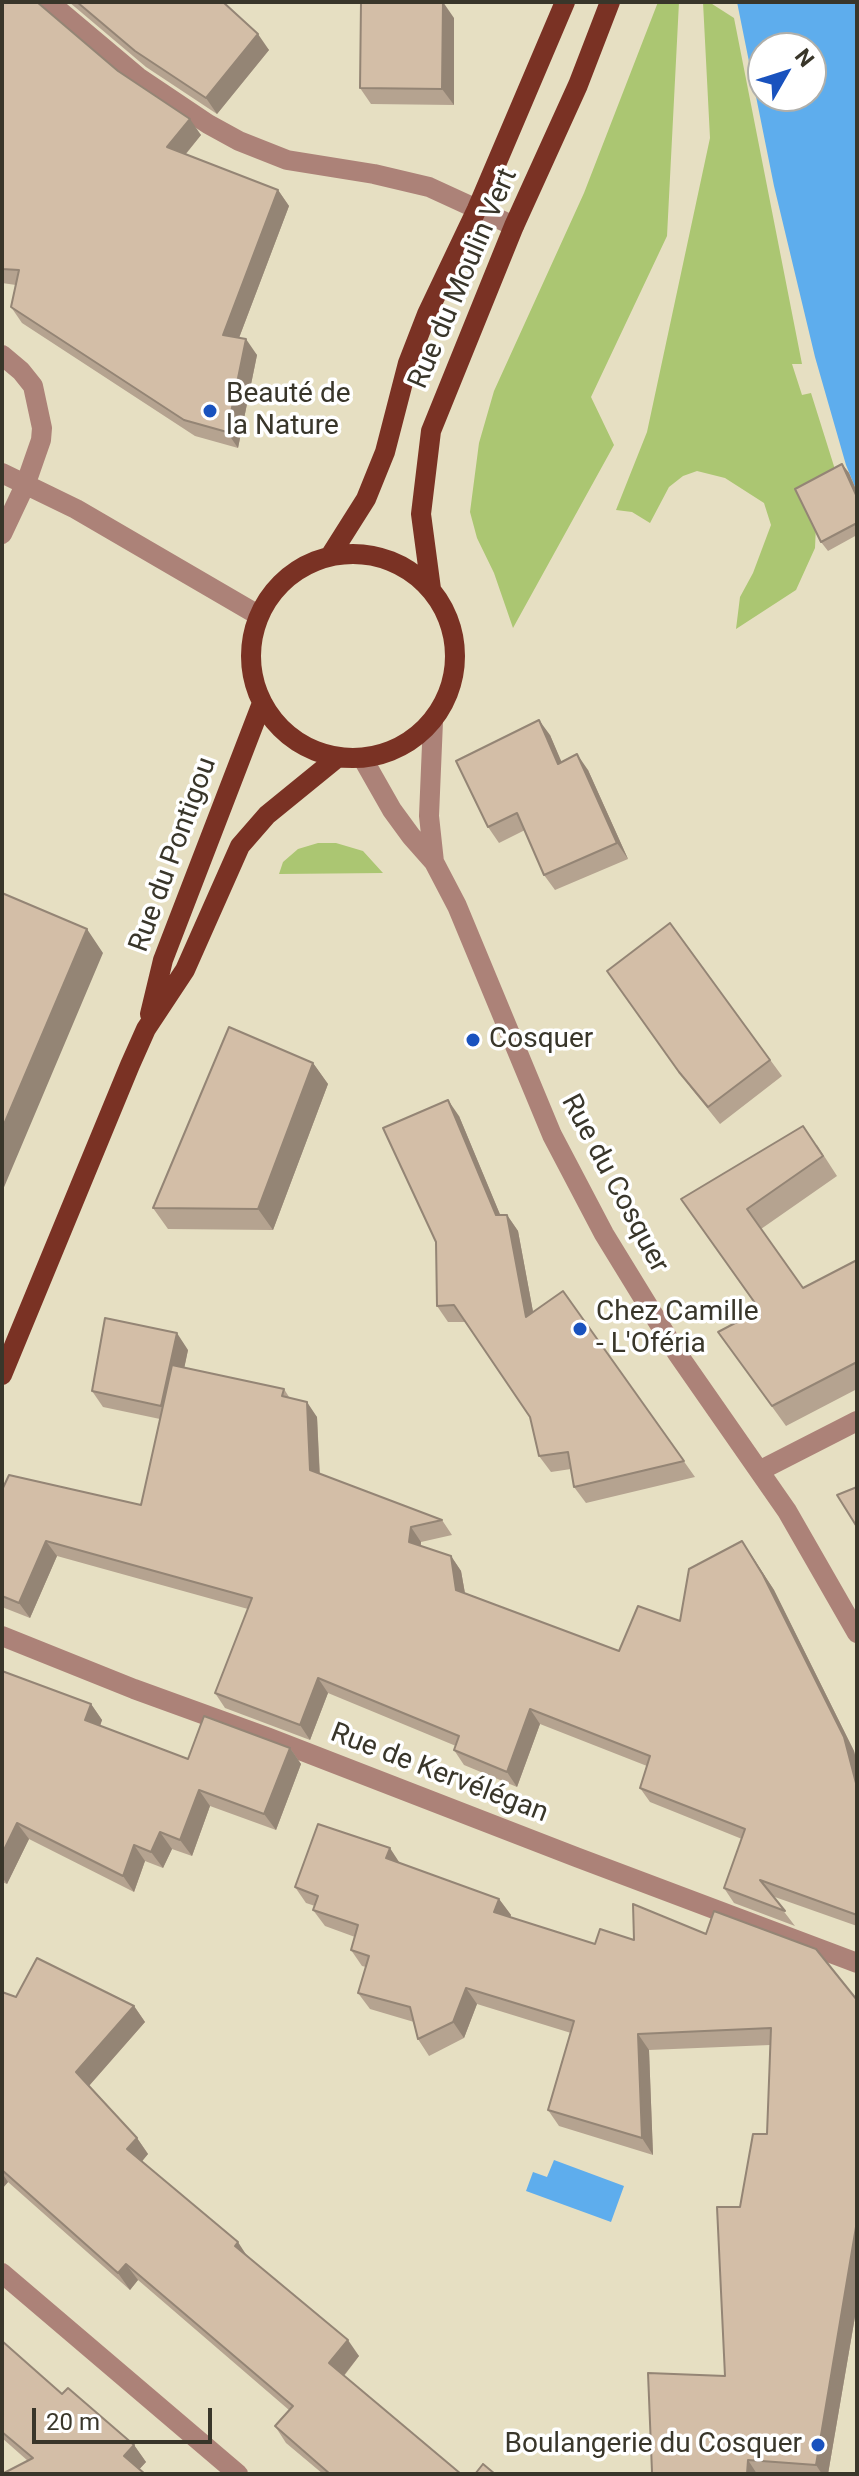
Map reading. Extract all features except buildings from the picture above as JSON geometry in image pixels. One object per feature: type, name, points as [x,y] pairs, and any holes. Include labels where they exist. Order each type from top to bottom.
[{"type":"main road","name":"Rue du Moulin Vert","points":[[330,556],[370,492],[385,452],[394,409],[413,351],[565,2]]},
{"type":"main road","name":"Rue du Moulin Vert","points":[[431,589],[421,514],[431,431],[514,226],[584,73],[610,2]]},
{"type":"main road","points":[[358,554],[383,558],[406,569],[431,589],[454,636],[455,666],[448,695],[433,721],[405,745],[363,759],[337,758],[297,743],[280,729],[262,703],[253,681],[250,647],[258,615],[271,594],[288,577],[309,563],[330,556],[358,554]]},
{"type":"main road","name":"Rue du Pontigou","points":[[2,1375],[146,1029],[163,960],[262,703]]},
{"type":"main road","name":"Rue du Pontigou","points":[[146,1029],[185,970],[240,846],[267,815],[337,758]]},
{"type":"street","points":[[49,2],[138,77],[239,141],[287,160],[417,184],[514,226]]},
{"type":"street","points":[[2,355],[33,386],[41,414],[41,440],[26,483],[2,534]]},
{"type":"street","points":[[2,473],[123,535],[258,615]]},
{"type":"street","name":"Rue du Cosquer","points":[[433,721],[429,816],[434,862]]},
{"type":"street","name":"Rue du Cosquer","points":[[363,759],[392,810],[434,862],[457,906],[552,1135],[604,1234],[677,1353],[761,1470],[857,1633]]},
{"type":"street","points":[[761,1470],[857,1421]]},
{"type":"street","name":"Rue de Kervélégan","points":[[2,1636],[857,1963]]},
{"type":"street","points":[[2,2273],[238,2474]]},
{"type":"green space","points":[[658,2],[679,2],[667,236],[591,397],[614,445],[513,628],[494,573],[477,538],[470,512],[479,443],[494,391],[584,193]]},
{"type":"green space","points":[[703,2],[709,2],[734,18],[747,84],[747,112],[752,112],[802,364],[792,364],[802,395],[811,393],[838,479],[816,525],[815,548],[796,590],[736,629],[740,597],[753,573],[771,525],[764,503],[725,478],[697,471],[683,476],[669,487],[650,523],[632,512],[616,510],[647,432],[710,138]]},
{"type":"green space","points":[[318,843],[336,843],[363,851],[383,873],[279,874],[283,862],[298,849]]},
{"type":"water","points":[[737,2],[857,2],[857,492],[846,465],[815,357],[759,112],[827,112],[827,32],[747,32],[747,52]]},
{"type":"water","points":[[554,2160],[624,2186],[611,2222],[526,2191],[533,2172],[547,2177]]},
{"type":"place","name":"Beauté de la Nature","points":[[210,411]]},
{"type":"place","name":"Cosquer","points":[[473,1040]]},
{"type":"place","name":"Chez Camille - L'Oféria","points":[[580,1329]]},
{"type":"place","name":"Boulangerie du Cosquer","points":[[818,2445]]}]
